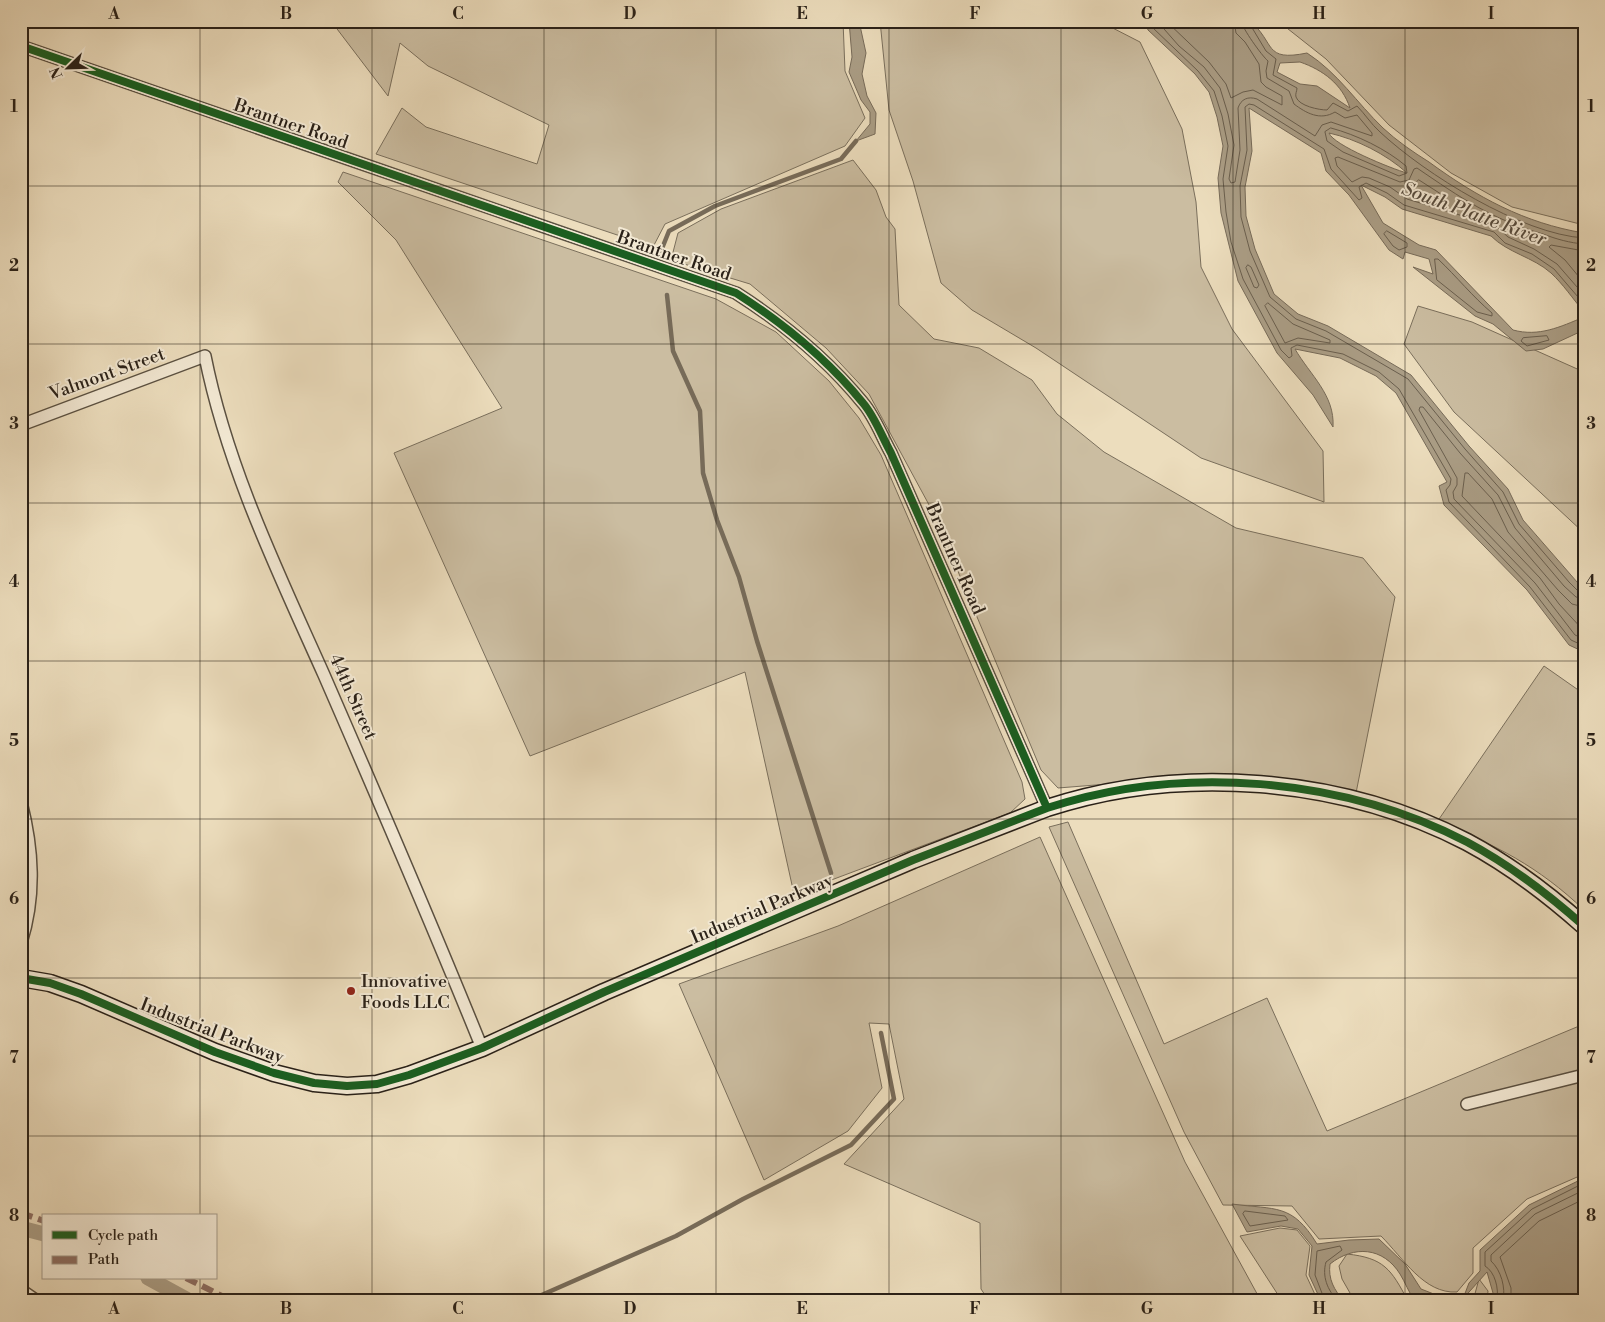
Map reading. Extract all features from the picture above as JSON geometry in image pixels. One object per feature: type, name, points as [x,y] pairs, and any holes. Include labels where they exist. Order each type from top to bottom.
[{"type":"street","name":"Brantner Road","points":[[21,46],[736,293],[776,319],[824,362],[864,404],[892,453],[1047,808]]},
{"type":"street","name":"Valmont Street","points":[[21,425],[205,356]]},
{"type":"street","name":"44th Street","points":[[205,356],[210,382],[256,522],[419,892],[482,1048]]},
{"type":"street","name":"Industrial Parkway","points":[[21,978],[50,983],[81,994],[251,1066],[314,1083],[347,1086],[377,1084],[409,1075],[482,1048],[604,992],[912,860],[1047,808],[1090,796],[1161,785],[1259,785],[1307,791],[1363,803],[1413,819],[1467,842],[1522,876],[1548,895],[1584,926]]},
{"type":"street","points":[[21,802],[31,853],[32,882],[29,911],[21,943]]},
{"type":"street","points":[[1468,1104],[1584,1075]]},
{"type":"street","points":[[21,1290],[37,1301]]},
{"type":"shaded area","points":[[331,21],[843,21],[845,71],[865,118],[845,146],[665,224],[653,247],[376,154],[402,108],[426,127],[537,164],[549,125],[428,66],[400,43],[388,96]]},
{"type":"shaded area","points":[[880,21],[1099,21],[1140,42],[1182,129],[1196,202],[1201,267],[1232,329],[1323,451],[1324,502],[1201,458],[1036,348],[972,310],[941,283],[913,181],[889,110]]},
{"type":"shaded area","points":[[1278,21],[1582,21],[1584,225],[1512,207],[1451,173],[1389,125],[1326,59]]},
{"type":"shaded area","points":[[853,160],[876,190],[886,217],[895,229],[899,305],[934,339],[979,348],[1032,380],[1057,414],[1104,452],[1236,528],[1363,558],[1395,597],[1356,793],[1233,774],[1058,788],[1041,770],[934,514],[869,394],[826,348],[750,284],[671,260],[678,233],[721,209]]},
{"type":"shaded area","points":[[343,172],[716,299],[776,332],[829,381],[859,418],[881,455],[1022,782],[1025,799],[1010,813],[794,894],[745,672],[530,756],[394,453],[502,408],[396,240],[338,182]]},
{"type":"shaded area","points":[[1418,306],[1472,322],[1584,372],[1584,533],[1454,412],[1404,344]]},
{"type":"shaded area","points":[[1544,666],[1584,694],[1584,910],[1550,881],[1515,858],[1478,839],[1437,822]]},
{"type":"shaded area","points":[[1068,822],[1164,1044],[1267,998],[1327,1131],[1584,1024],[1584,1174],[1527,1199],[1473,1248],[1473,1273],[1457,1292],[1445,1291],[1424,1281],[1381,1236],[1319,1239],[1292,1206],[1223,1205],[1184,1132],[1049,827]]},
{"type":"shaded area","points":[[1040,837],[1185,1162],[1261,1301],[989,1301],[981,1289],[980,1223],[844,1164],[904,1099],[889,1024],[869,1023],[882,1088],[848,1131],[764,1180],[679,984],[838,926]]},
{"type":"shaded area","points":[[1280,1228],[1297,1230],[1310,1246],[1306,1275],[1318,1301],[1282,1301],[1240,1236]]},
{"type":"shaded area","points":[[1347,1254],[1370,1259],[1385,1267],[1391,1273],[1408,1301],[1354,1300],[1342,1279],[1339,1266]]},
{"type":"shaded area","points":[[1479,1279],[1488,1291],[1487,1301],[1473,1301]]},
{"type":"water","points":[[849,21],[859,21],[866,53],[862,74],[867,96],[876,113],[875,134],[856,141],[870,124],[870,112],[861,100],[849,72],[852,57]]},
{"type":"water","name":"South Platte River","points":[[1145,21],[1250,21],[1276,53],[1293,55],[1307,53],[1318,61],[1338,79],[1388,133],[1465,186],[1502,207],[1541,223],[1584,233],[1584,312],[1551,273],[1505,247],[1491,236],[1402,209],[1385,197],[1361,185],[1383,223],[1419,245],[1436,250],[1513,330],[1541,332],[1584,317],[1584,330],[1543,349],[1526,351],[1493,324],[1475,316],[1413,267],[1433,274],[1429,259],[1405,252],[1403,259],[1389,250],[1349,195],[1326,171],[1321,153],[1249,108],[1252,151],[1245,187],[1246,216],[1255,249],[1274,294],[1298,314],[1328,326],[1411,375],[1469,446],[1508,489],[1523,520],[1584,590],[1584,652],[1569,645],[1527,590],[1444,505],[1439,486],[1447,482],[1396,393],[1376,376],[1340,358],[1295,349],[1326,395],[1333,416],[1333,427],[1313,395],[1277,353],[1238,281],[1221,213],[1218,178],[1223,146],[1209,92],[1195,74],[1148,30]],"holes":[[[1300,62],[1316,69],[1331,79],[1342,92],[1350,108],[1317,86],[1300,84],[1277,72],[1280,63]],[[1329,133],[1350,139],[1370,148],[1407,173],[1351,150],[1333,138]]]},
{"type":"water","points":[[1584,1178],[1584,1301],[1492,1301],[1493,1293],[1487,1272],[1461,1301],[1415,1301],[1400,1274],[1385,1258],[1368,1252],[1358,1252],[1339,1258],[1330,1264],[1330,1275],[1333,1284],[1337,1293],[1344,1301],[1321,1301],[1309,1275],[1312,1246],[1298,1229],[1281,1226],[1247,1232],[1232,1204],[1272,1208],[1291,1215],[1308,1231],[1317,1244],[1379,1239],[1405,1264],[1421,1289],[1444,1298],[1464,1296],[1469,1283],[1480,1271],[1480,1250],[1529,1205]]},
{"type":"waterway","points":[[661,251],[669,231],[715,206],[841,159],[856,141]]},
{"type":"waterway","points":[[667,295],[673,351],[700,411],[703,473],[717,520],[739,577],[757,641],[831,873]]},
{"type":"waterway","points":[[528,1301],[676,1236],[743,1199],[851,1145],[894,1099],[881,1033]]},
{"type":"waterway","points":[[21,1228],[42,1233]]},
{"type":"waterway","points":[[152,1280],[190,1301]]},
{"type":"marked path","points":[[21,1213],[42,1220]]},
{"type":"marked path","points":[[190,1280],[232,1301]]},
{"type":"cycle path","points":[[21,46],[736,293],[771,317],[835,371],[863,403],[875,421],[891,453],[1047,808]]},
{"type":"cycle path","points":[[21,978],[50,983],[81,994],[215,1052],[274,1073],[314,1083],[347,1086],[377,1084],[409,1075],[482,1048],[604,992],[913,860],[1047,808],[1098,794],[1152,786],[1206,782],[1260,784],[1315,791],[1367,803],[1419,820],[1467,842],[1498,860],[1542,891],[1584,926]]},
{"type":"place","name":"Innovative Foods LLC","points":[[351,991]]}]
